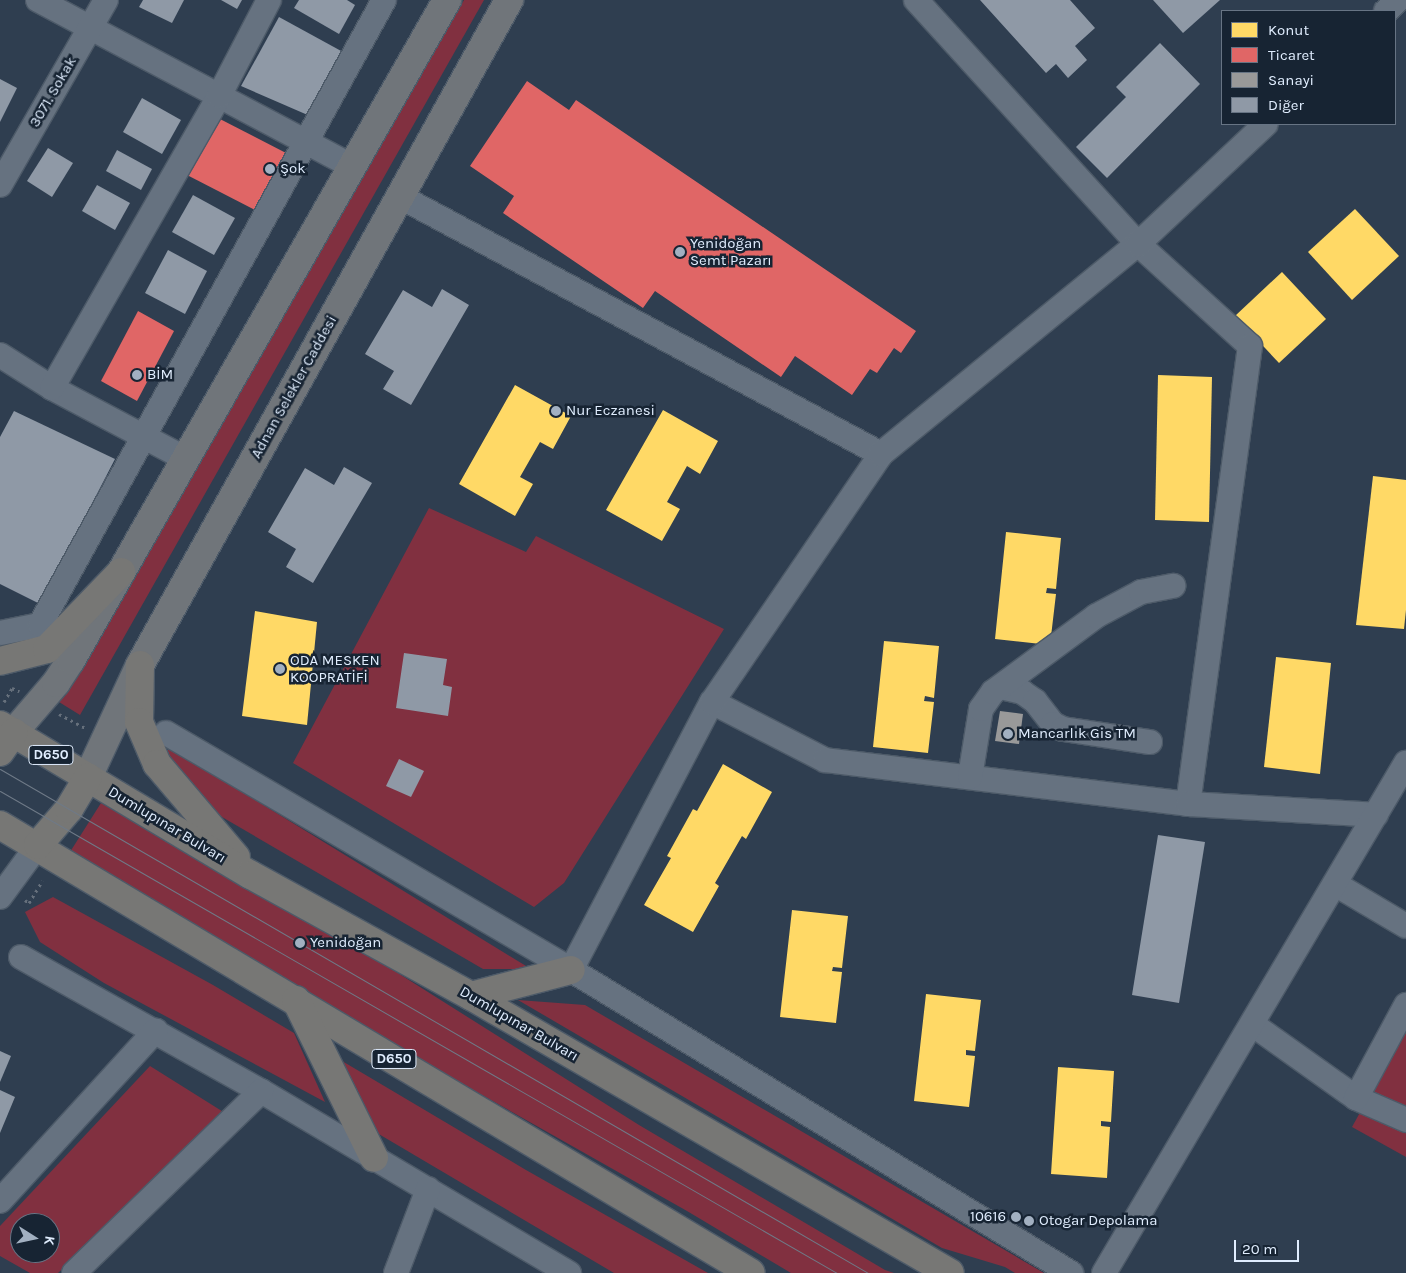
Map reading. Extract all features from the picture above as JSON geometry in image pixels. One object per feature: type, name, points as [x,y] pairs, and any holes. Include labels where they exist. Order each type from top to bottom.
[{"type":"highway","points":[[0,661],[47,649],[121,572]]},
{"type":"highway","points":[[140,666],[139,722],[157,764],[251,875]]},
{"type":"highway","name":"Dumlupınar Bulvarı","points":[[5,736],[88,777],[251,875],[471,996],[950,1273]]},
{"type":"highway","points":[[38,845],[69,809],[88,777]]},
{"type":"highway","name":"D650","points":[[0,825],[38,845],[751,1273]]},
{"type":"highway","points":[[471,996],[571,970]]},
{"type":"highway","points":[[296,1000],[374,1158]]},
{"type":"main road","points":[[5,736],[56,683],[447,0]]},
{"type":"main road","name":"Adnan Selekler Caddesi","points":[[88,777],[140,666],[508,0]]},
{"type":"street","points":[[38,0],[351,166]]},
{"type":"street","name":"3071. Sokak","points":[[0,185],[106,0]]},
{"type":"street","points":[[52,388],[219,96],[269,0]]},
{"type":"street","points":[[0,634],[40,625],[384,0]]},
{"type":"street","points":[[916,0],[1138,244],[1250,346],[1188,804]]},
{"type":"street","points":[[1387,10],[1398,0]]},
{"type":"street","points":[[571,970],[712,702],[881,454],[1138,244],[1265,125]]},
{"type":"street","points":[[399,196],[881,454]]},
{"type":"street","points":[[0,355],[52,388],[186,458]]},
{"type":"street","points":[[970,777],[981,709],[987,698],[1096,616],[1141,592],[1173,586]]},
{"type":"street","points":[[1001,687],[1022,692],[1035,701],[1053,724],[1063,729],[1150,742]]},
{"type":"street","points":[[712,702],[825,760],[1188,804],[1376,815]]},
{"type":"street","points":[[166,733],[571,970],[1071,1273]]},
{"type":"street","points":[[1104,1273],[1406,763]]},
{"type":"street","points":[[0,897],[38,845]]},
{"type":"street","points":[[1335,884],[1406,926]]},
{"type":"street","points":[[21,958],[156,1030],[569,1273]]},
{"type":"street","points":[[1356,1098],[1406,1005]]},
{"type":"street","points":[[1252,1024],[1356,1098],[1406,1120]]},
{"type":"street","points":[[0,1201],[156,1030]]},
{"type":"street","points":[[74,1273],[261,1091]]},
{"type":"street","points":[[396,1273],[428,1189]]},
{"type":"shaded area","points":[[464,0],[484,0],[80,715],[59,702]]},
{"type":"shaded area","points":[[429,508],[526,552],[536,536],[724,629],[564,883],[534,907],[293,763]]},
{"type":"shaded area","points":[[172,749],[531,969],[483,969],[203,806],[160,752]]},
{"type":"shaded area","points":[[101,803],[393,970],[639,1125],[885,1270],[894,1273],[791,1273],[687,1211],[376,1035],[70,852]]},
{"type":"shaded area","points":[[53,897],[213,985],[294,1033],[325,1102],[104,983],[40,942],[25,912]]},
{"type":"shaded area","points":[[518,1000],[585,1005],[1044,1273],[1015,1273],[1005,1267],[942,1248]]},
{"type":"shaded area","points":[[1406,1029],[1406,1157],[1352,1127]]},
{"type":"shaded area","points":[[337,1058],[526,1170],[708,1273],[614,1273],[377,1133]]},
{"type":"shaded area","points":[[150,1066],[225,1113],[58,1273],[30,1273],[12,1263],[60,1263],[60,1213],[12,1213]]},
{"type":"shaded area","points":[[10,1215],[10,1262],[0,1256],[0,1226]]},
{"type":"building: Konut","points":[[1355,209],[1399,256],[1352,300],[1308,252]]},
{"type":"building: Konut","points":[[1282,272],[1326,319],[1279,363],[1235,316]]},
{"type":"building: Konut","points":[[1158,375],[1212,377],[1209,522],[1155,520]]},
{"type":"building: Konut","points":[[515,385],[571,416],[553,449],[540,442],[520,477],[533,484],[515,516],[459,484]]},
{"type":"building: Konut","points":[[663,410],[718,441],[700,474],[687,466],[667,502],[680,509],[662,541],[606,510]]},
{"type":"building: Konut","points":[[1373,476],[1406,480],[1406,610],[1404,629],[1356,625]]},
{"type":"building: Konut","points":[[1006,532],[1061,538],[1056,589],[1047,588],[1046,593],[1056,594],[1050,645],[995,639]]},
{"type":"building: Konut","name":"ODA MESKEN KOOPRATİFİ","points":[[255,611],[317,622],[307,725],[242,716]]},
{"type":"building: Konut","points":[[884,641],[939,646],[934,698],[925,696],[924,701],[934,702],[928,753],[873,747]]},
{"type":"building: Konut","points":[[1276,657],[1331,663],[1320,774],[1264,767]]},
{"type":"building: Konut","points":[[723,764],[772,792],[746,839],[742,836],[715,883],[719,886],[693,932],[644,905],[671,858],[667,856],[693,809],[697,811]]},
{"type":"building: Konut","points":[[792,910],[848,916],[842,968],[833,967],[832,971],[842,972],[836,1023],[780,1017]]},
{"type":"building: Konut","points":[[926,994],[981,1000],[975,1051],[966,1050],[966,1055],[975,1056],[969,1107],[914,1101]]},
{"type":"building: Konut","points":[[1058,1067],[1114,1071],[1111,1122],[1101,1121],[1101,1126],[1110,1127],[1107,1178],[1051,1174]]},
{"type":"building: Ticaret","name":"Yenidoğan Semt Pazarı","points":[[527,81],[569,110],[576,100],[916,331],[901,353],[894,348],[877,373],[870,369],[852,395],[795,356],[781,377],[655,291],[643,308],[503,213],[514,196],[470,166]]},
{"type":"building: Ticaret","points":[[218,118],[286,153],[257,211],[187,175]]},
{"type":"building: Ticaret","points":[[138,311],[174,331],[137,401],[101,381]]},
{"type":"building: Sanayi","name":"Mancarlık Gis TM","points":[[1000,711],[1023,714],[1019,744],[995,741]]},
{"type":"building: Diğer","points":[[143,0],[184,0],[172,23],[139,7]]},
{"type":"building: Diğer","points":[[221,0],[242,0],[237,9]]},
{"type":"building: Diğer","points":[[299,0],[347,0],[355,5],[339,34],[294,8]]},
{"type":"building: Diğer","points":[[980,0],[1070,0],[1095,28],[1075,46],[1087,60],[1068,78],[1056,64],[1046,73]]},
{"type":"building: Diğer","points":[[1153,0],[1220,0],[1183,33]]},
{"type":"building: Diğer","points":[[279,17],[343,52],[310,116],[241,86]]},
{"type":"building: Diğer","points":[[1160,43],[1200,84],[1107,178],[1076,147],[1126,97],[1116,87]]},
{"type":"building: Diğer","points":[[0,79],[17,88],[0,122]]},
{"type":"building: Diğer","points":[[142,98],[181,120],[162,154],[123,132]]},
{"type":"building: Diğer","points":[[48,148],[73,163],[52,197],[27,181]]},
{"type":"building: Diğer","points":[[117,150],[152,169],[141,190],[106,171]]},
{"type":"building: Diğer","points":[[97,185],[130,203],[115,230],[82,211]]},
{"type":"building: Diğer","points":[[193,195],[235,218],[214,255],[172,232]]},
{"type":"building: Diğer","points":[[168,250],[207,271],[185,314],[145,293]]},
{"type":"building: Diğer","points":[[442,289],[469,305],[411,405],[383,389],[394,371],[365,354],[403,290],[432,307]]},
{"type":"building: Diğer","points":[[14,411],[115,459],[40,604],[0,584],[0,437]]},
{"type":"building: Diğer","points":[[344,467],[372,483],[313,583],[286,567],[296,549],[268,532],[305,468],[334,485]]},
{"type":"building: Diğer","points":[[404,653],[447,659],[443,685],[452,687],[448,716],[396,708]]},
{"type":"building: Diğer","points":[[399,759],[424,771],[411,797],[386,786]]},
{"type":"building: Diğer","points":[[1158,835],[1205,842],[1179,1003],[1132,995]]},
{"type":"building: Diğer","points":[[0,1051],[11,1056],[0,1082]]},
{"type":"building: Diğer","points":[[0,1090],[15,1097],[0,1133]]},
{"type":"tram line","points":[[0,769],[868,1273]]},
{"type":"tram line","points":[[0,791],[837,1273]]},
{"type":"place","name":"Şok","points":[[270,169]]},
{"type":"place","name":"Yenidoğan Semt Pazarı","points":[[680,252]]},
{"type":"place","name":"BİM","points":[[137,375]]},
{"type":"place","name":"Nur Eczanesi","points":[[556,411]]},
{"type":"place","name":"ODA MESKEN KOOPRATİFİ","points":[[280,669]]},
{"type":"place","name":"Mancarlık Gis TM","points":[[1008,734]]},
{"type":"place","name":"Yenidoğan","points":[[300,943]]},
{"type":"place","name":"10616","points":[[1016,1217]]},
{"type":"place","name":"Otogar Depolama","points":[[1029,1221]]}]
